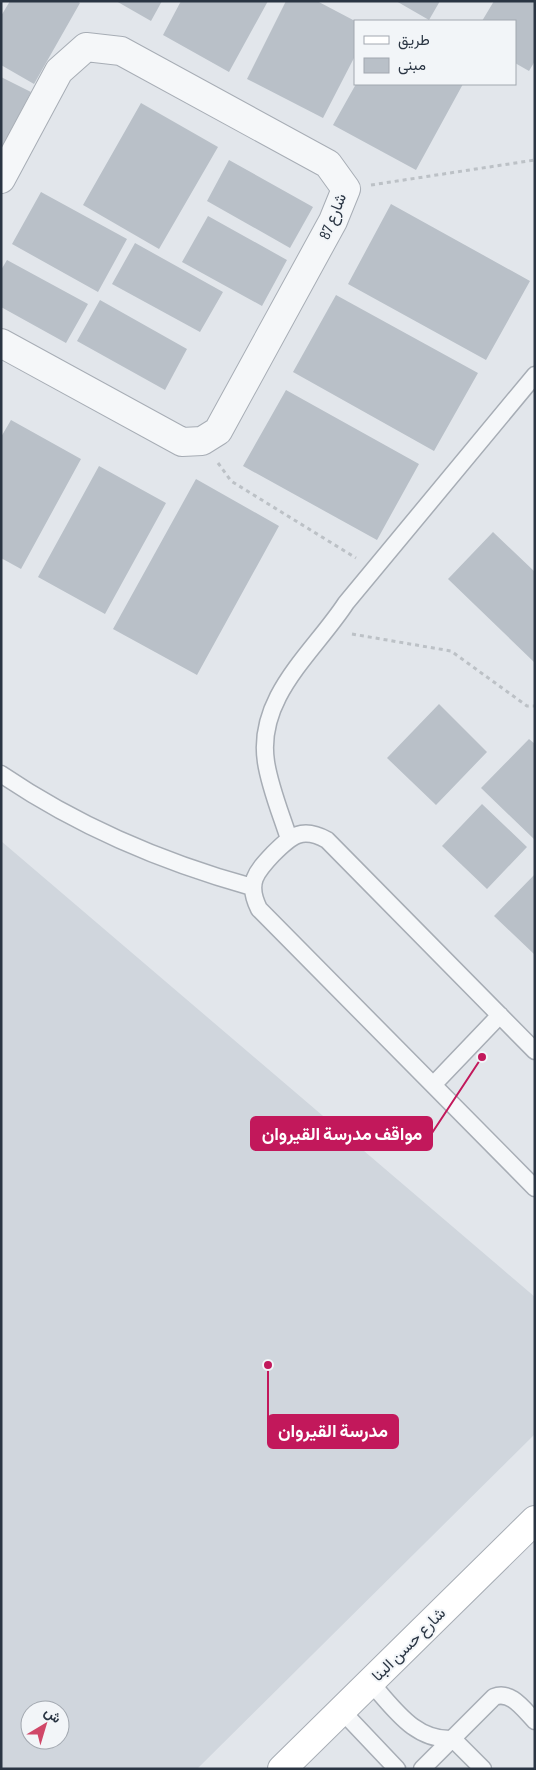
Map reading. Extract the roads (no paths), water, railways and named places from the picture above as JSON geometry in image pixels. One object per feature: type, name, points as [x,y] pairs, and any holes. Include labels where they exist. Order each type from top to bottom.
[{"type":"street","name":"شارع 87","points":[[1,178],[59,71],[86,47],[121,51],[130,55],[328,164],[346,189],[334,221],[218,431],[202,440],[182,442],[1,343]]},
{"type":"street","name":"شارع حسن البنا","points":[[282,1769],[535,1520]]},
{"type":"lane","points":[[289,839],[266,762],[264,745],[272,706],[281,688],[329,629],[346,603],[535,375]]},
{"type":"lane","points":[[1,774],[69,817],[113,839],[205,874],[252,887]]},
{"type":"lane","points":[[535,1051],[327,840],[308,833],[289,839],[260,868],[252,887],[259,909],[535,1188]]},
{"type":"lane","points":[[434,1084],[500,1015]]},
{"type":"lane","points":[[370,1682],[414,1729],[432,1738],[453,1739],[483,1769]]},
{"type":"lane","points":[[422,1769],[494,1697],[500,1694],[511,1698],[535,1721]]},
{"type":"lane","points":[[342,1710],[397,1769]]},
{"type":"place","name":"مواقف مدرسة القيروان","points":[[482,1057]]},
{"type":"place","name":"مدرسة القيروان","points":[[268,1365]]}]
